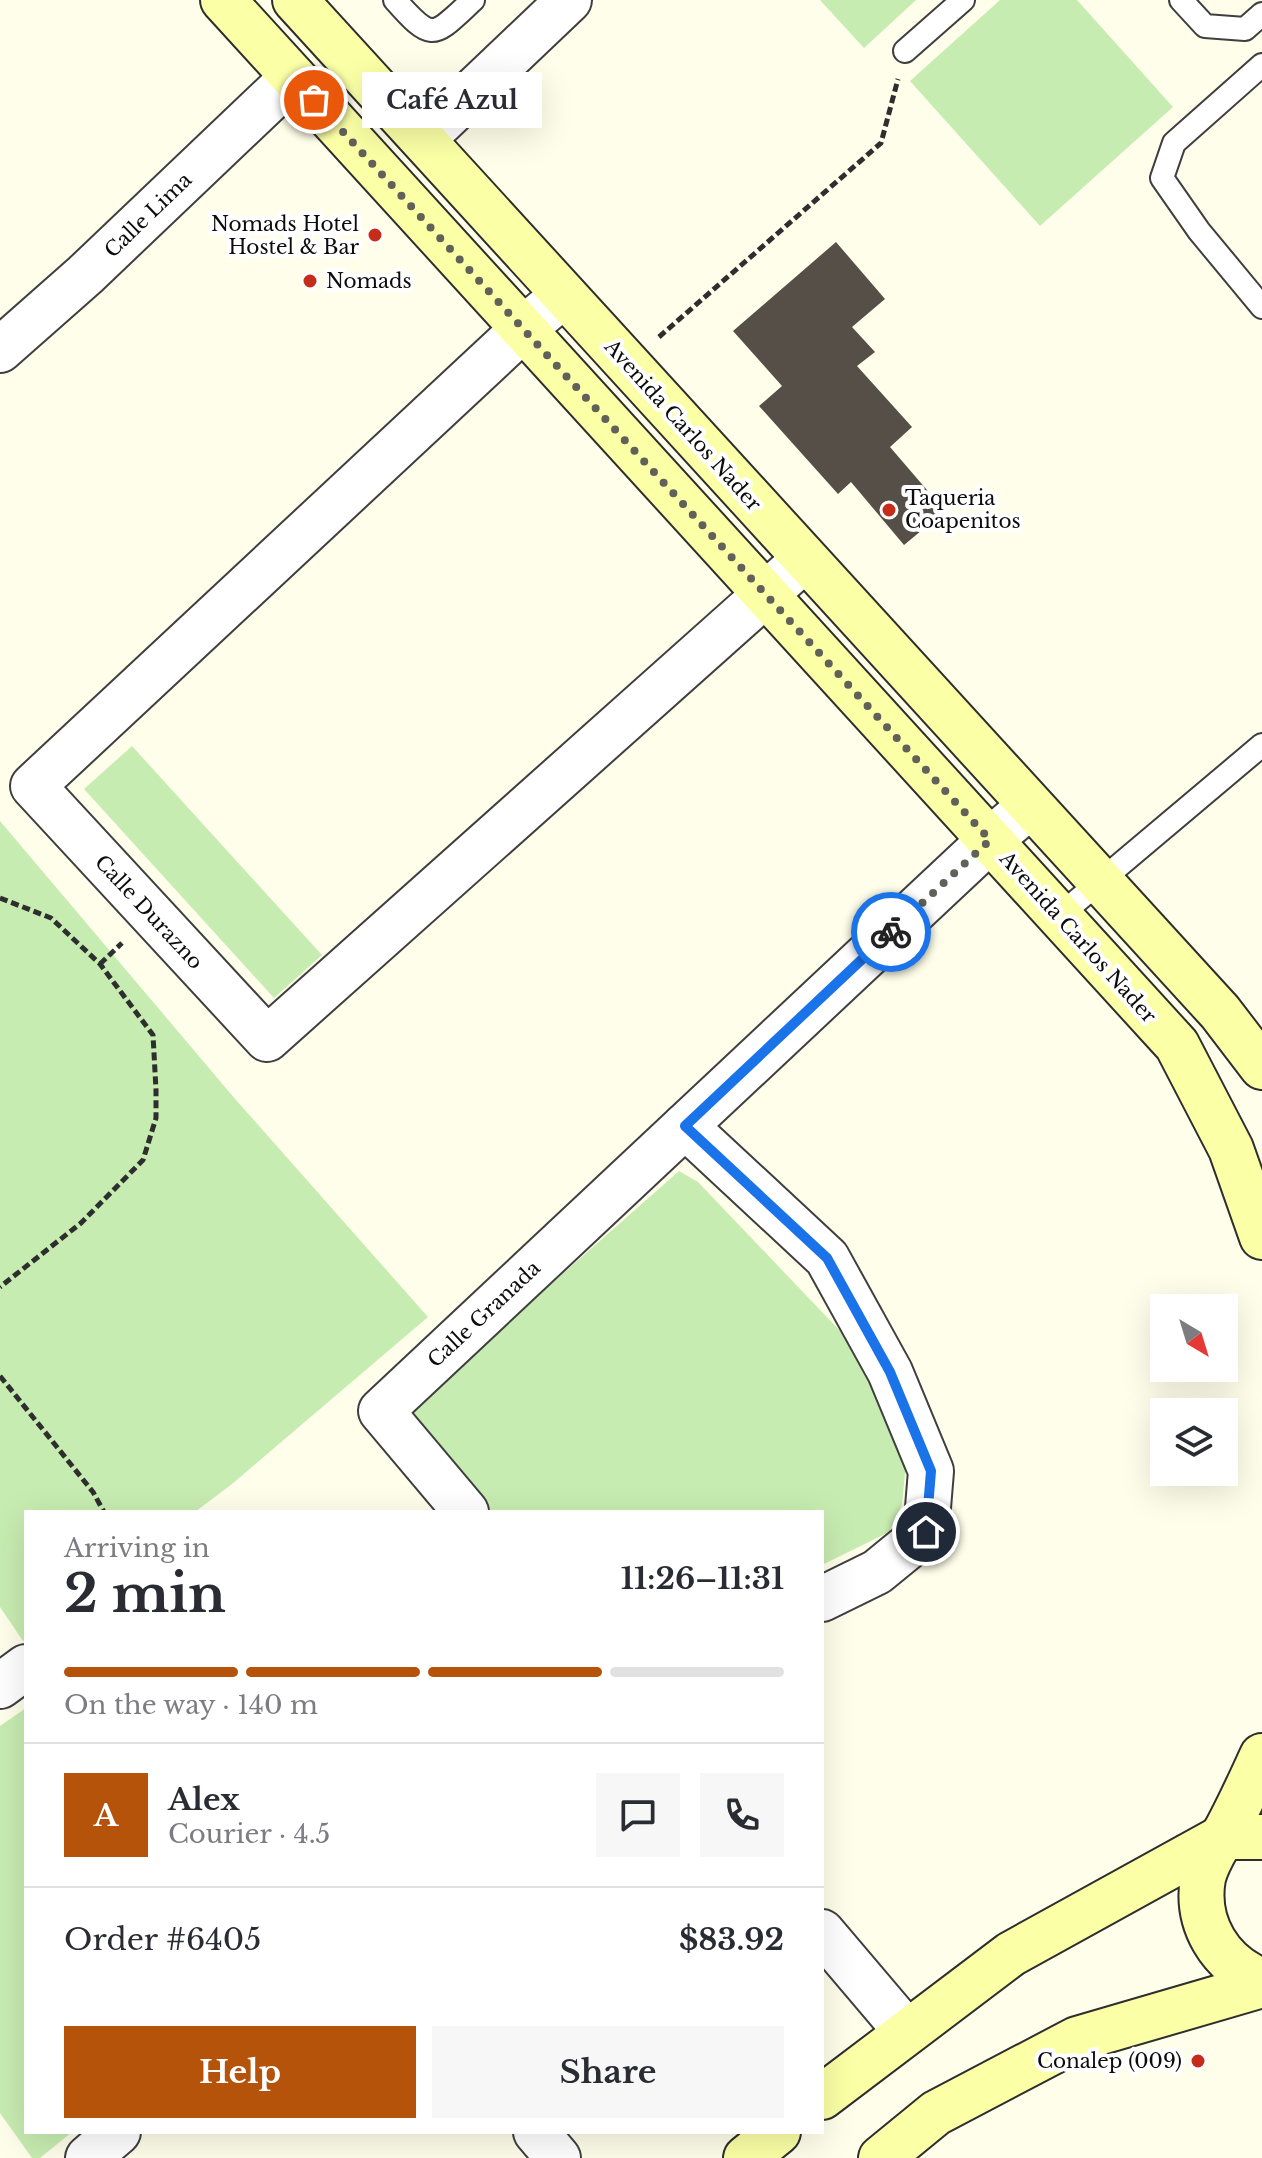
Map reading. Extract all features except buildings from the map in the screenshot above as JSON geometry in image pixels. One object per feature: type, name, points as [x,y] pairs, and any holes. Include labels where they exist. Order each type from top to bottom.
[{"type":"street","name":"Avenida Carlos Nader","points":[[223,0],[1177,1045],[1231,1149],[1262,1237]]},
{"type":"street","points":[[423,139],[569,0]]},
{"type":"street","name":"Avenida Carlos Nader","points":[[308,5],[423,139],[564,295],[1220,1012],[1262,1067]]},
{"type":"street","name":"Calle Lima","points":[[0,350],[85,275],[293,77]]},
{"type":"street","name":"Calle Durazno","points":[[564,295],[523,329],[33,786],[267,1039],[805,559]]},
{"type":"street","name":"Calle Granada","points":[[464,1510],[381,1411],[990,840],[1030,806]]},
{"type":"street","points":[[685,1126],[827,1258],[890,1372],[931,1471],[926,1532],[877,1572],[824,1598]]},
{"type":"street","points":[[0,1686],[24,1668]]},
{"type":"street","points":[[1262,1756],[1243,1837],[1211,1855],[1203,1877],[1201,1900],[1205,1923],[1214,1943],[1228,1961],[1262,1983]]},
{"type":"street","points":[[824,2095],[1011,1954],[1243,1837]]},
{"type":"street","points":[[824,1934],[906,2031]]},
{"type":"street","points":[[881,2158],[936,2113],[1077,2039],[1262,1983]]},
{"type":"street","points":[[88,2158],[116,2134]]},
{"type":"street","points":[[538,2134],[558,2158]]},
{"type":"street","points":[[746,2158],[776,2134]]},
{"type":"lane","points":[[395,0],[419,27],[431,32],[441,29],[473,0]]},
{"type":"lane","points":[[905,51],[963,0]]},
{"type":"lane","points":[[1181,0],[1205,26],[1245,29],[1262,14]]},
{"type":"lane","points":[[1262,65],[1174,143],[1162,178],[1199,231],[1262,307]]},
{"type":"lane","points":[[1059,916],[1262,745]]},
{"type":"path","points":[[628,364],[881,143],[905,51]]},
{"type":"path","points":[[0,898],[51,918],[100,964],[153,1035],[156,1090],[156,1118],[143,1160],[81,1223],[0,1287]]},
{"type":"path","points":[[0,1376],[93,1492],[103,1510]]},
{"type":"green space","points":[[820,0],[916,0],[864,48]]},
{"type":"green space","points":[[1000,0],[1077,0],[1173,107],[1040,226],[910,81]]},
{"type":"green space","points":[[132,746],[322,955],[274,998],[84,789]]},
{"type":"green space","points":[[0,821],[236,1100],[428,1317],[198,1510],[24,1510],[24,1640],[0,1607]]},
{"type":"green space","points":[[679,1171],[698,1182],[843,1334],[881,1402],[906,1464],[902,1504],[889,1532],[824,1564],[824,1510],[485,1510],[405,1413]]},
{"type":"green space","points":[[24,1709],[24,2134],[70,2134],[40,2158],[32,2158],[0,2113],[0,1726]]},
{"type":"way so far","points":[[314,100],[990,840],[891,932]]},
{"type":"place","name":"Café Azul","points":[[314,100]]},
{"type":"place","name":"Nomads Hotel Hostel & Bar","points":[[375,235]]},
{"type":"place","name":"Nomads","points":[[310,281]]},
{"type":"place","name":"Taqueria Coapenitos","points":[[889,510]]},
{"type":"place","name":"Conalep (009)","points":[[1198,2061]]},
{"type":"route","points":[[891,932],[685,1126],[827,1258],[890,1372],[931,1471],[926,1532]]}]
